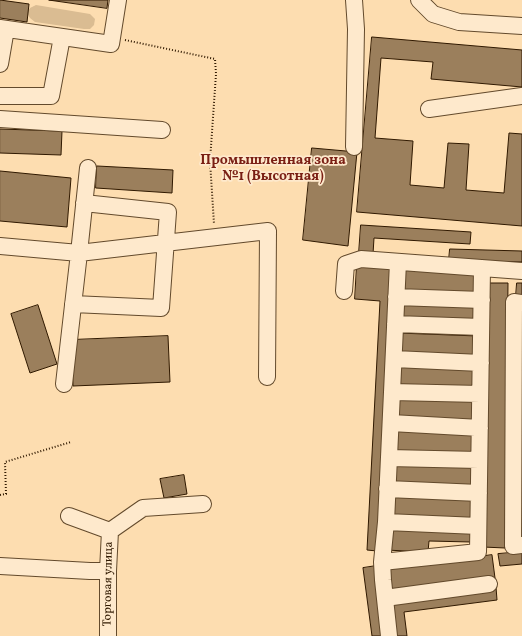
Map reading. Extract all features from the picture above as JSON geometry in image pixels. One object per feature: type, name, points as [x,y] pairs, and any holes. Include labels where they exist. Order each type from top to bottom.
[{"type":"street","points":[[0,64],[3,28],[111,44],[118,0]]},
{"type":"street","points":[[354,0],[356,29],[354,147]]},
{"type":"street","points":[[419,0],[433,14],[459,22],[522,26]]},
{"type":"street","points":[[0,96],[51,96],[62,37]]},
{"type":"street","points":[[429,109],[522,96]]},
{"type":"street","points":[[0,119],[162,130]]},
{"type":"street","points":[[64,384],[88,168]]},
{"type":"street","points":[[73,304],[161,308],[168,212],[84,203]]},
{"type":"street","points":[[0,246],[79,253],[268,232],[267,377]]},
{"type":"street","points":[[344,291],[346,264],[361,259],[522,271]]},
{"type":"street","points":[[389,636],[382,562],[386,522],[398,262]]},
{"type":"street","points":[[382,562],[478,552],[482,268]]},
{"type":"street","points":[[396,297],[482,300]]},
{"type":"street","points":[[522,303],[514,302],[513,546],[522,545]]},
{"type":"street","points":[[395,324],[481,327]]},
{"type":"street","points":[[394,359],[481,363]]},
{"type":"street","points":[[392,392],[480,394]]},
{"type":"street","points":[[390,423],[480,428]]},
{"type":"street","points":[[389,458],[479,460]]},
{"type":"street","points":[[387,489],[479,493]]},
{"type":"street","points":[[69,516],[110,531],[144,508],[203,504]]},
{"type":"street","points":[[386,522],[478,526]]},
{"type":"street","name":"Торговая улица","points":[[108,636],[108,571],[110,531]]},
{"type":"street","points":[[0,566],[108,571]]},
{"type":"street","points":[[385,598],[489,584]]},
{"type":"path","points":[[112,37],[215,59],[216,74],[210,161],[215,238]]},
{"type":"path","points":[[0,495],[6,494],[5,462],[71,442]]},
{"type":"shaded area","points":[[36,5],[90,14],[95,19],[94,25],[90,29],[84,29],[35,22],[27,13],[30,8]]},
{"type":"building","points":[[0,0],[29,4],[27,22],[0,18]]},
{"type":"building","points":[[49,0],[108,0],[107,8]]},
{"type":"building","points":[[372,37],[522,50],[522,87],[431,79],[433,62],[381,58],[375,138],[413,141],[410,185],[444,188],[448,143],[469,144],[466,190],[504,193],[509,133],[522,134],[522,226],[357,212]]},
{"type":"building","points":[[0,129],[62,131],[61,155],[0,153]]},
{"type":"building","points":[[312,148],[357,152],[348,246],[303,240]]},
{"type":"building","points":[[97,166],[173,170],[172,193],[96,188]]},
{"type":"building","points":[[0,171],[71,178],[67,227],[0,221]]},
{"type":"building","points":[[361,225],[471,232],[470,244],[374,238],[373,254],[359,253]]},
{"type":"building","points":[[450,249],[522,251],[522,262],[449,260]]},
{"type":"building","points":[[357,265],[392,266],[377,551],[367,550],[380,301],[355,299]]},
{"type":"building","points":[[402,268],[477,273],[476,297],[400,292]]},
{"type":"building","points":[[486,283],[508,283],[505,548],[483,547]]},
{"type":"building","points":[[517,283],[522,283],[522,297],[516,296]]},
{"type":"building","points":[[400,300],[475,303],[475,321],[400,318]]},
{"type":"building","points":[[38,305],[57,364],[30,373],[11,314]]},
{"type":"building","points":[[522,317],[522,537],[518,537]]},
{"type":"building","points":[[398,333],[478,336],[477,358],[397,355]]},
{"type":"building","points":[[168,336],[170,382],[73,386],[71,340]]},
{"type":"building","points":[[399,364],[480,368],[478,391],[398,387]]},
{"type":"building","points":[[395,397],[479,400],[478,423],[394,420]]},
{"type":"building","points":[[394,429],[478,432],[477,456],[393,453]]},
{"type":"building","points":[[394,463],[477,466],[476,488],[393,485]]},
{"type":"building","points":[[184,475],[187,494],[164,498],[160,479]]},
{"type":"building","points":[[389,494],[476,497],[475,521],[389,518]]},
{"type":"building","points":[[386,527],[471,530],[471,542],[429,541],[428,552],[385,550]]},
{"type":"building","points":[[522,552],[522,564],[500,566],[498,554]]},
{"type":"building","points":[[492,555],[495,578],[390,593],[386,570]]},
{"type":"building","points":[[376,566],[384,636],[372,636],[363,568]]},
{"type":"building","points":[[496,587],[497,600],[404,612],[407,636],[394,636],[389,600]]},
{"type":"district","name":"Промышленная зона №1 (Высотная)","points":[[273,170]]}]
